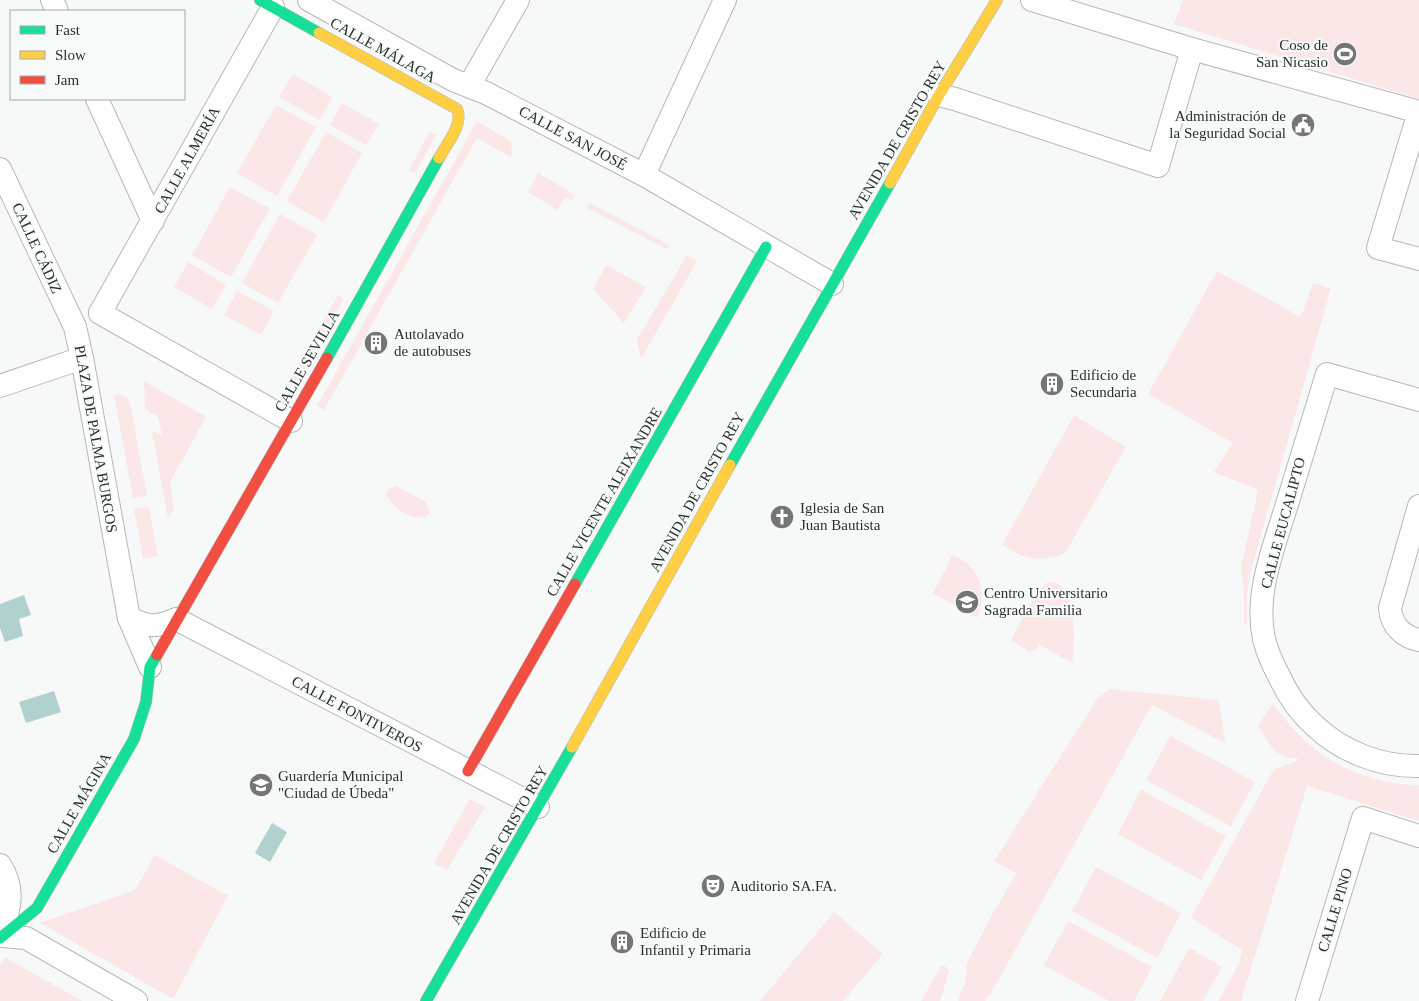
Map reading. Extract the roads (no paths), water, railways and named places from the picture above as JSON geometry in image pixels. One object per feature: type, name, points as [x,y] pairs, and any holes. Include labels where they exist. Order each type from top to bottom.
[{"type":"street","name":"CALLE SAN JOSÉ","points":[[309,0],[453,80],[494,97],[644,176],[832,284]]},
{"type":"street","points":[[469,86],[517,0]]},
{"type":"street","points":[[644,176],[725,0]]},
{"type":"street","name":"AVENIDA DE CRISTO REY","points":[[426,1001],[538,808],[939,95],[997,0]]},
{"type":"street","points":[[1032,0],[1192,49],[1419,112],[1378,248],[1419,259]]},
{"type":"street","name":"CALLE MÁLAGA","points":[[267,4],[457,109],[459,117]]},
{"type":"street","name":"CALLE ALMERÍA","points":[[100,313],[154,221],[267,4]]},
{"type":"street","points":[[939,95],[1158,166],[1192,49]]},
{"type":"street","points":[[97,100],[154,221]]},
{"type":"street","name":"CALLE SEVILLA","points":[[176,618],[454,132],[459,122],[459,117]]},
{"type":"street","name":"CALLE CÁDIZ","points":[[0,170],[75,327]]},
{"type":"street","name":"CALLE VICENTE ALEIXANDRE","points":[[468,772],[766,247]]},
{"type":"street","points":[[100,313],[290,421]]},
{"type":"street","name":"PLAZA DE PALMA BURGOS","points":[[100,313],[75,327],[129,618],[150,668]]},
{"type":"street","points":[[0,386],[82,358]]},
{"type":"street","name":"CALLE EUCALIPTO","points":[[1419,400],[1326,374],[1267,572],[1263,598],[1264,638],[1270,658],[1289,695],[1307,719],[1323,734],[1339,745],[1375,760],[1398,765],[1419,766]]},
{"type":"street","points":[[1419,506],[1390,608],[1393,621],[1398,629],[1408,636],[1419,640]]},
{"type":"street","points":[[129,618],[145,625],[155,626],[176,618]]},
{"type":"street","points":[[150,668],[176,618]]},
{"type":"street","name":"CALLE FONTIVEROS","points":[[176,618],[538,808]]},
{"type":"street","name":"CALLE MÁGINA","points":[[1,933],[37,908],[134,739],[146,702],[150,668]]},
{"type":"street","name":"CALLE PINO","points":[[1308,1001],[1364,818],[1419,836]]},
{"type":"street","points":[[0,865],[8,883],[11,899],[1,933],[26,938],[136,1001]]},
{"type":"water","points":[[24,595],[31,615],[19,619],[23,636],[5,642],[0,628],[0,604]]},
{"type":"water","points":[[54,691],[61,712],[26,723],[19,702]]},
{"type":"water","points":[[272,823],[287,832],[270,862],[255,853]]},
{"type":"place","name":"Coso de San Nicasio","points":[[1345,54]]},
{"type":"place","name":"Administración de la Seguridad Social","points":[[1303,125]]},
{"type":"place","name":"Autolavado de autobuses","points":[[376,343]]},
{"type":"place","name":"Edificio de Secundaria","points":[[1052,384]]},
{"type":"place","name":"Iglesia de San Juan Bautista","points":[[782,517]]},
{"type":"place","name":"Centro Universitario Sagrada Familia","points":[[967,602]]},
{"type":"place","name":"Guardería Municipal \"Ciudad de Úbeda\"","points":[[261,785]]},
{"type":"place","name":"Auditorio SA.FA.","points":[[713,886]]},
{"type":"place","name":"Edificio de Infantil y Primaria","points":[[622,942]]}]
